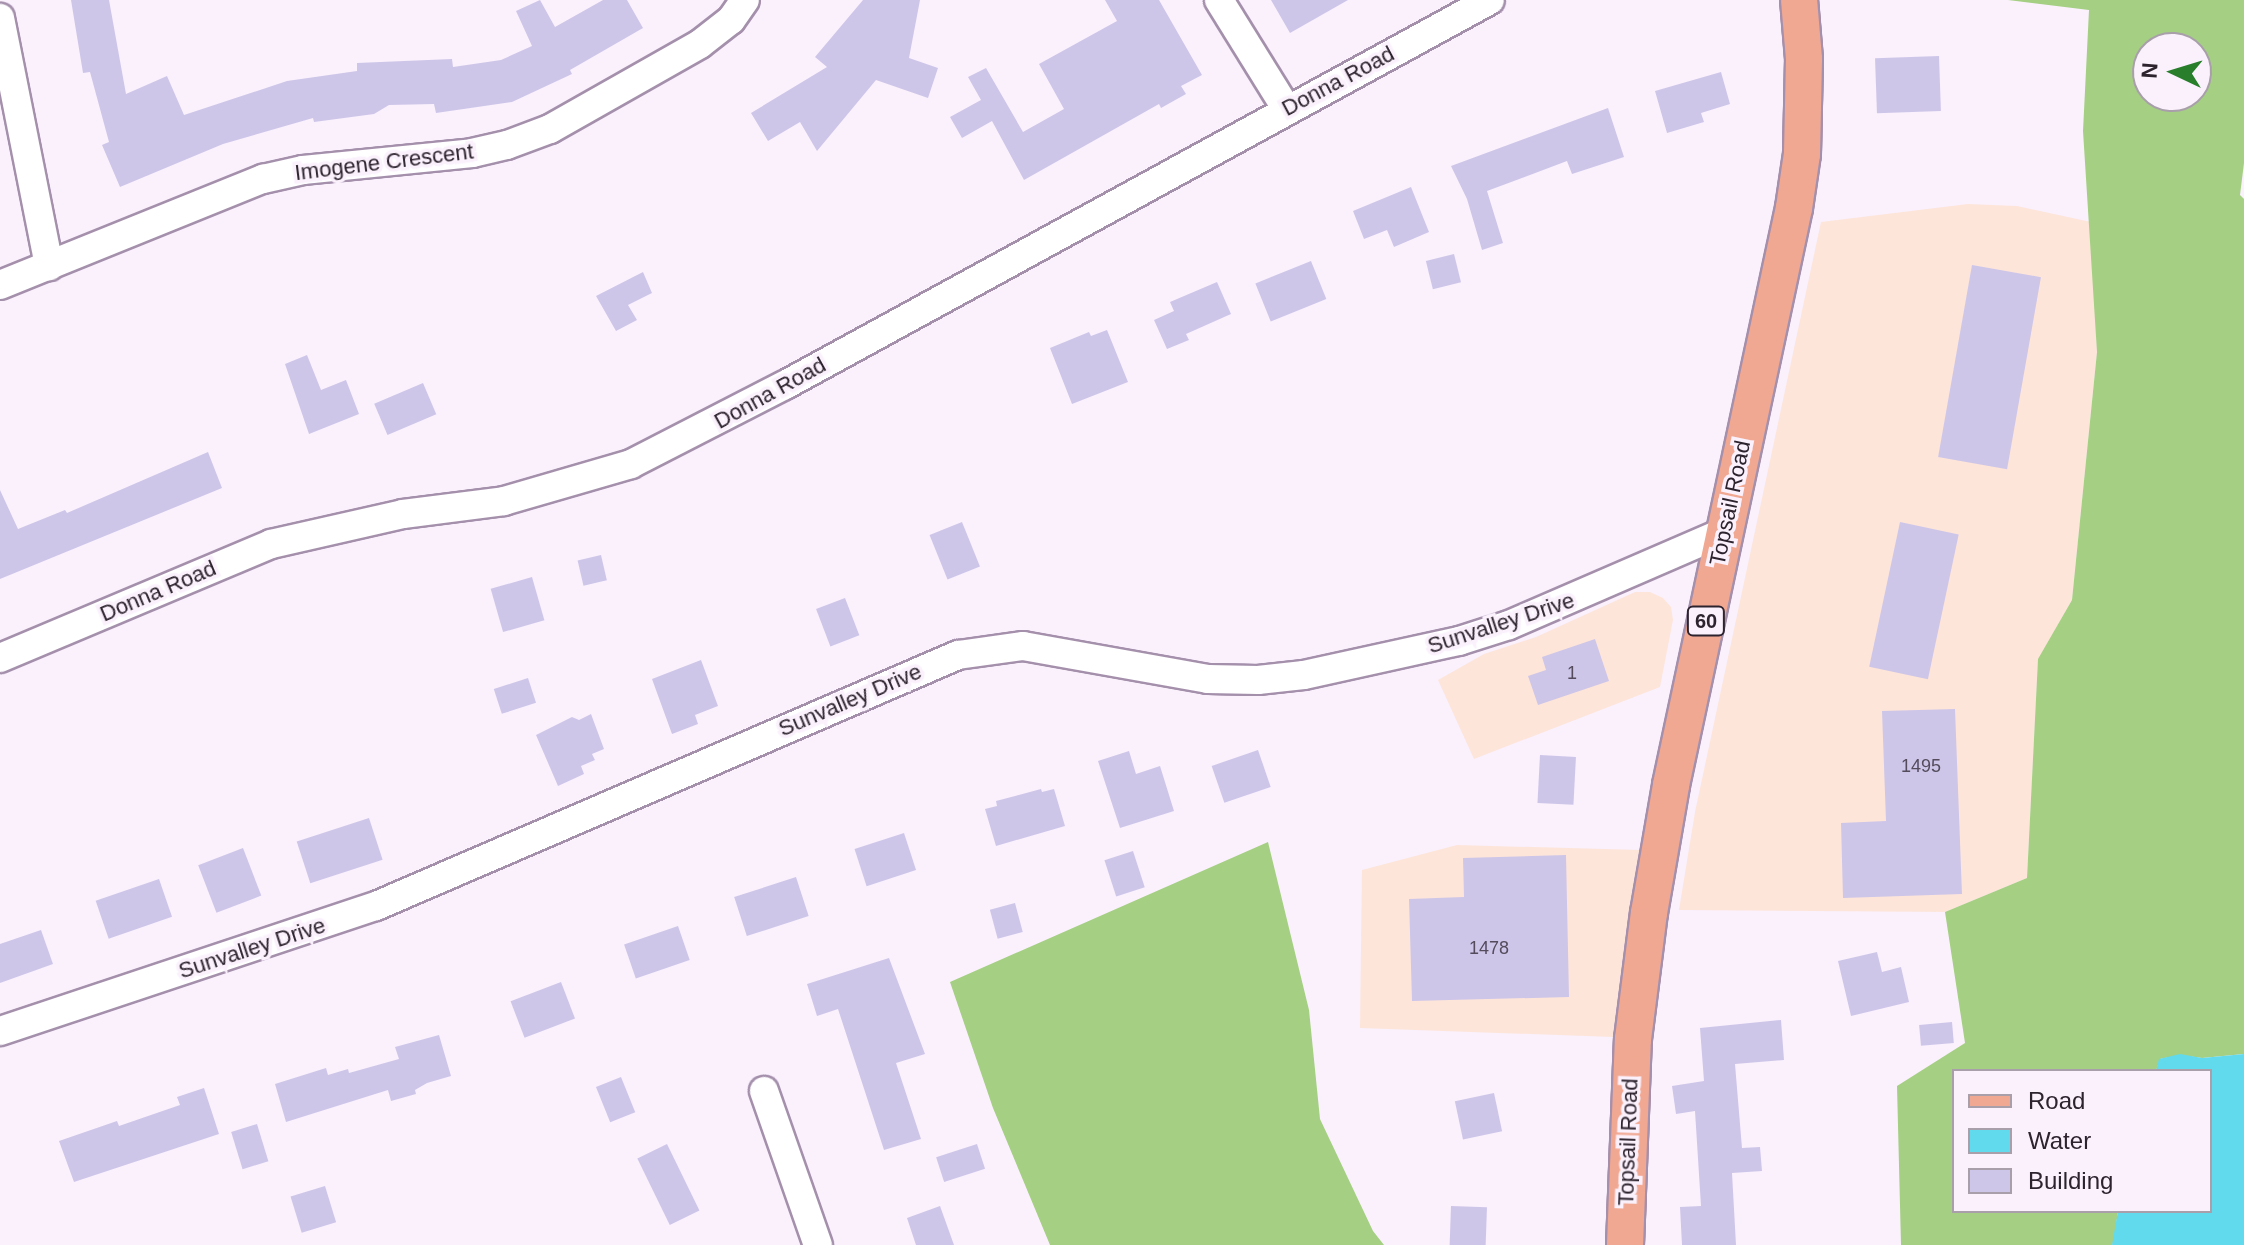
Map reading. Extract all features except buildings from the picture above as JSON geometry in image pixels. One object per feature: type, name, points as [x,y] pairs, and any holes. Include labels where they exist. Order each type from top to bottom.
[{"type":"main road","name":"Topsail Road","points":[[1625,1245],[1628,1104],[1640,973],[1668,800],[1791,220],[1802,154],[1804,59],[1799,0]]},
{"type":"street","name":"Imogene Crescent","points":[[0,285],[263,179],[303,170],[472,153],[507,145],[550,129],[700,44],[731,20],[745,0]]},
{"type":"street","points":[[1219,0],[1286,108]]},
{"type":"street","name":"Donna Road","points":[[0,658],[271,544],[403,514],[504,501],[631,464],[952,295],[1286,108],[1490,0]]},
{"type":"street","points":[[0,18],[49,266]]},
{"type":"street","name":"Sunvalley Drive","points":[[0,1031],[390,901],[958,655],[991,648],[1023,646],[1060,650],[1208,679],[1258,680],[1304,675],[1459,641],[1509,625],[1724,532]]},
{"type":"street","points":[[764,1091],[818,1245]]},
{"type":"shaded area","points":[[1968,204],[2017,206],[2091,222],[2097,352],[2072,600],[2038,660],[2027,878],[1945,912],[1679,910],[1695,812],[1821,222]]},
{"type":"shaded area","points":[[1635,592],[1650,592],[1663,598],[1671,607],[1673,620],[1660,687],[1474,759],[1438,680],[1484,654],[1536,637]]},
{"type":"shaded area","points":[[1457,845],[1641,850],[1613,1037],[1360,1028],[1362,870]]},
{"type":"green space","points":[[2008,0],[2244,0],[2244,163],[2240,195],[2244,199],[2244,1054],[2202,1058],[2180,1055],[2160,1059],[2157,1069],[1952,1069],[1952,1213],[2118,1213],[2114,1241],[2112,1245],[1901,1245],[1897,1086],[1965,1043],[1945,912],[2027,878],[2038,659],[2072,600],[2097,352],[2083,131],[2089,10]]},
{"type":"green space","points":[[1268,842],[1309,1010],[1320,1119],[1373,1231],[1384,1245],[1050,1245],[993,1108],[950,982]]},
{"type":"water","points":[[2180,1054],[2202,1058],[2244,1054],[2244,1245],[2112,1245],[2118,1213],[2212,1213],[2212,1069],[2156,1069],[2159,1059]]}]
